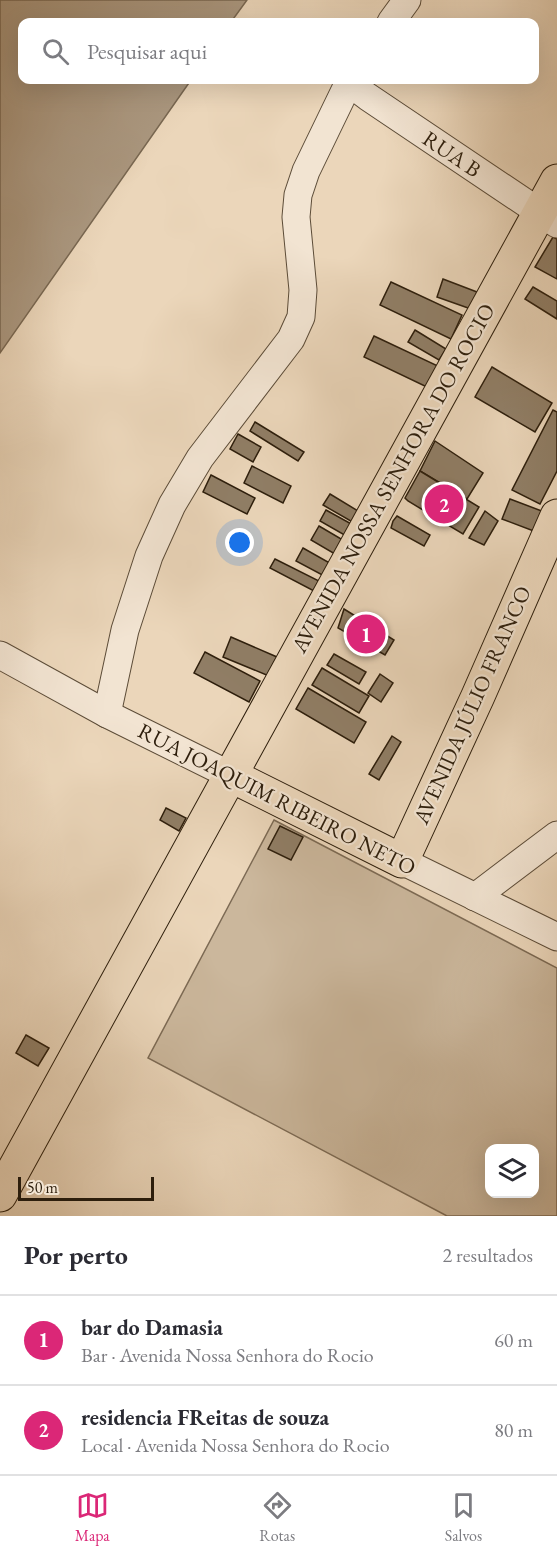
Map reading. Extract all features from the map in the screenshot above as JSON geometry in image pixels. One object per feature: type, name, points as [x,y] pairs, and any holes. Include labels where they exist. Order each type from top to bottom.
[{"type":"main road","name":"AVENIDA NOSSA SENHORA DO ROCIO","points":[[0,1195],[230,775],[548,218],[557,181]]},
{"type":"main road","name":"AVENIDA JÚLIO FRANCO","points":[[402,861],[557,516]]},
{"type":"main road","name":"RUA JOAQUIM RIBEIRO NETO","points":[[230,775],[402,861]]},
{"type":"street","points":[[394,18],[407,0]]},
{"type":"street","points":[[107,714],[125,630],[149,556],[172,505],[200,458],[291,339],[301,317],[303,290],[296,217],[298,195],[306,171],[348,84]]},
{"type":"street","name":"RUA B","points":[[353,84],[368,97],[548,218]]},
{"type":"street","name":"RUA JOAQUIM RIBEIRO NETO","points":[[0,655],[107,714],[230,775]]},
{"type":"street","points":[[475,897],[557,835]]},
{"type":"street","name":"RUA JOAQUIM RIBEIRO NETO","points":[[402,861],[557,937]]},
{"type":"shaded area","points":[[0,0],[247,0],[234,18],[18,18],[18,84],[188,84],[0,353]]},
{"type":"shaded area","points":[[274,820],[557,968],[557,1216],[447,1216],[148,1058]]},
{"type":"building","points":[[553,237],[557,239],[557,279],[535,267]]},
{"type":"building","points":[[443,279],[477,292],[471,309],[437,297]]},
{"type":"building","points":[[391,282],[462,315],[451,339],[380,305]]},
{"type":"building","points":[[533,287],[557,301],[557,319],[525,299]]},
{"type":"building","points":[[415,330],[446,349],[439,360],[408,342]]},
{"type":"building","points":[[374,336],[440,367],[429,388],[364,357]]},
{"type":"building","points":[[492,367],[552,403],[535,432],[475,397]]},
{"type":"building","points":[[553,410],[557,412],[557,471],[540,504],[512,490]]},
{"type":"building","points":[[255,422],[304,452],[298,461],[250,431]]},
{"type":"building","points":[[238,434],[261,447],[253,462],[230,449]]},
{"type":"building","points":[[435,441],[483,473],[467,499],[420,471]]},
{"type":"building","points":[[252,466],[291,486],[283,503],[244,483]]},
{"type":"building","points":[[420,471],[479,507],[463,534],[405,498]]},
{"type":"building","points":[[211,475],[255,498],[247,514],[203,492]]},
{"type":"building","points":[[330,494],[363,514],[356,524],[323,505]]},
{"type":"building","points":[[510,499],[547,513],[539,533],[502,519]]},
{"type":"building","points":[[326,510],[355,526],[348,537],[320,521]]},
{"type":"building","points":[[485,511],[498,521],[484,545],[469,538]]},
{"type":"building","points":[[397,516],[430,535],[424,546],[391,528]]},
{"type":"building","points":[[319,526],[348,543],[340,557],[311,540]]},
{"type":"building","points":[[303,548],[335,566],[328,578],[296,561]]},
{"type":"building","points":[[275,559],[319,581],[314,591],[270,568]]},
{"type":"building","points":[[344,609],[394,640],[385,655],[338,628]]},
{"type":"building","points":[[231,637],[277,657],[269,676],[223,657]]},
{"type":"building","points":[[205,652],[260,681],[249,702],[194,673]]},
{"type":"building","points":[[334,654],[366,672],[359,684],[327,665]]},
{"type":"building","points":[[322,668],[369,696],[359,713],[312,685]]},
{"type":"building","points":[[380,674],[393,683],[381,702],[368,693]]},
{"type":"building","points":[[308,688],[366,722],[354,743],[296,709]]},
{"type":"building","points":[[392,736],[401,742],[379,780],[369,774]]},
{"type":"building","points":[[166,808],[186,818],[179,831],[160,820]]},
{"type":"building","points":[[280,826],[303,837],[291,860],[268,849]]},
{"type":"building","points":[[26,1035],[49,1048],[38,1066],[16,1053]]},
{"type":"place","name":"residencia FReitas de souza","points":[[444,504]]},
{"type":"place","name":"bar do Damasia","points":[[366,634]]}]
